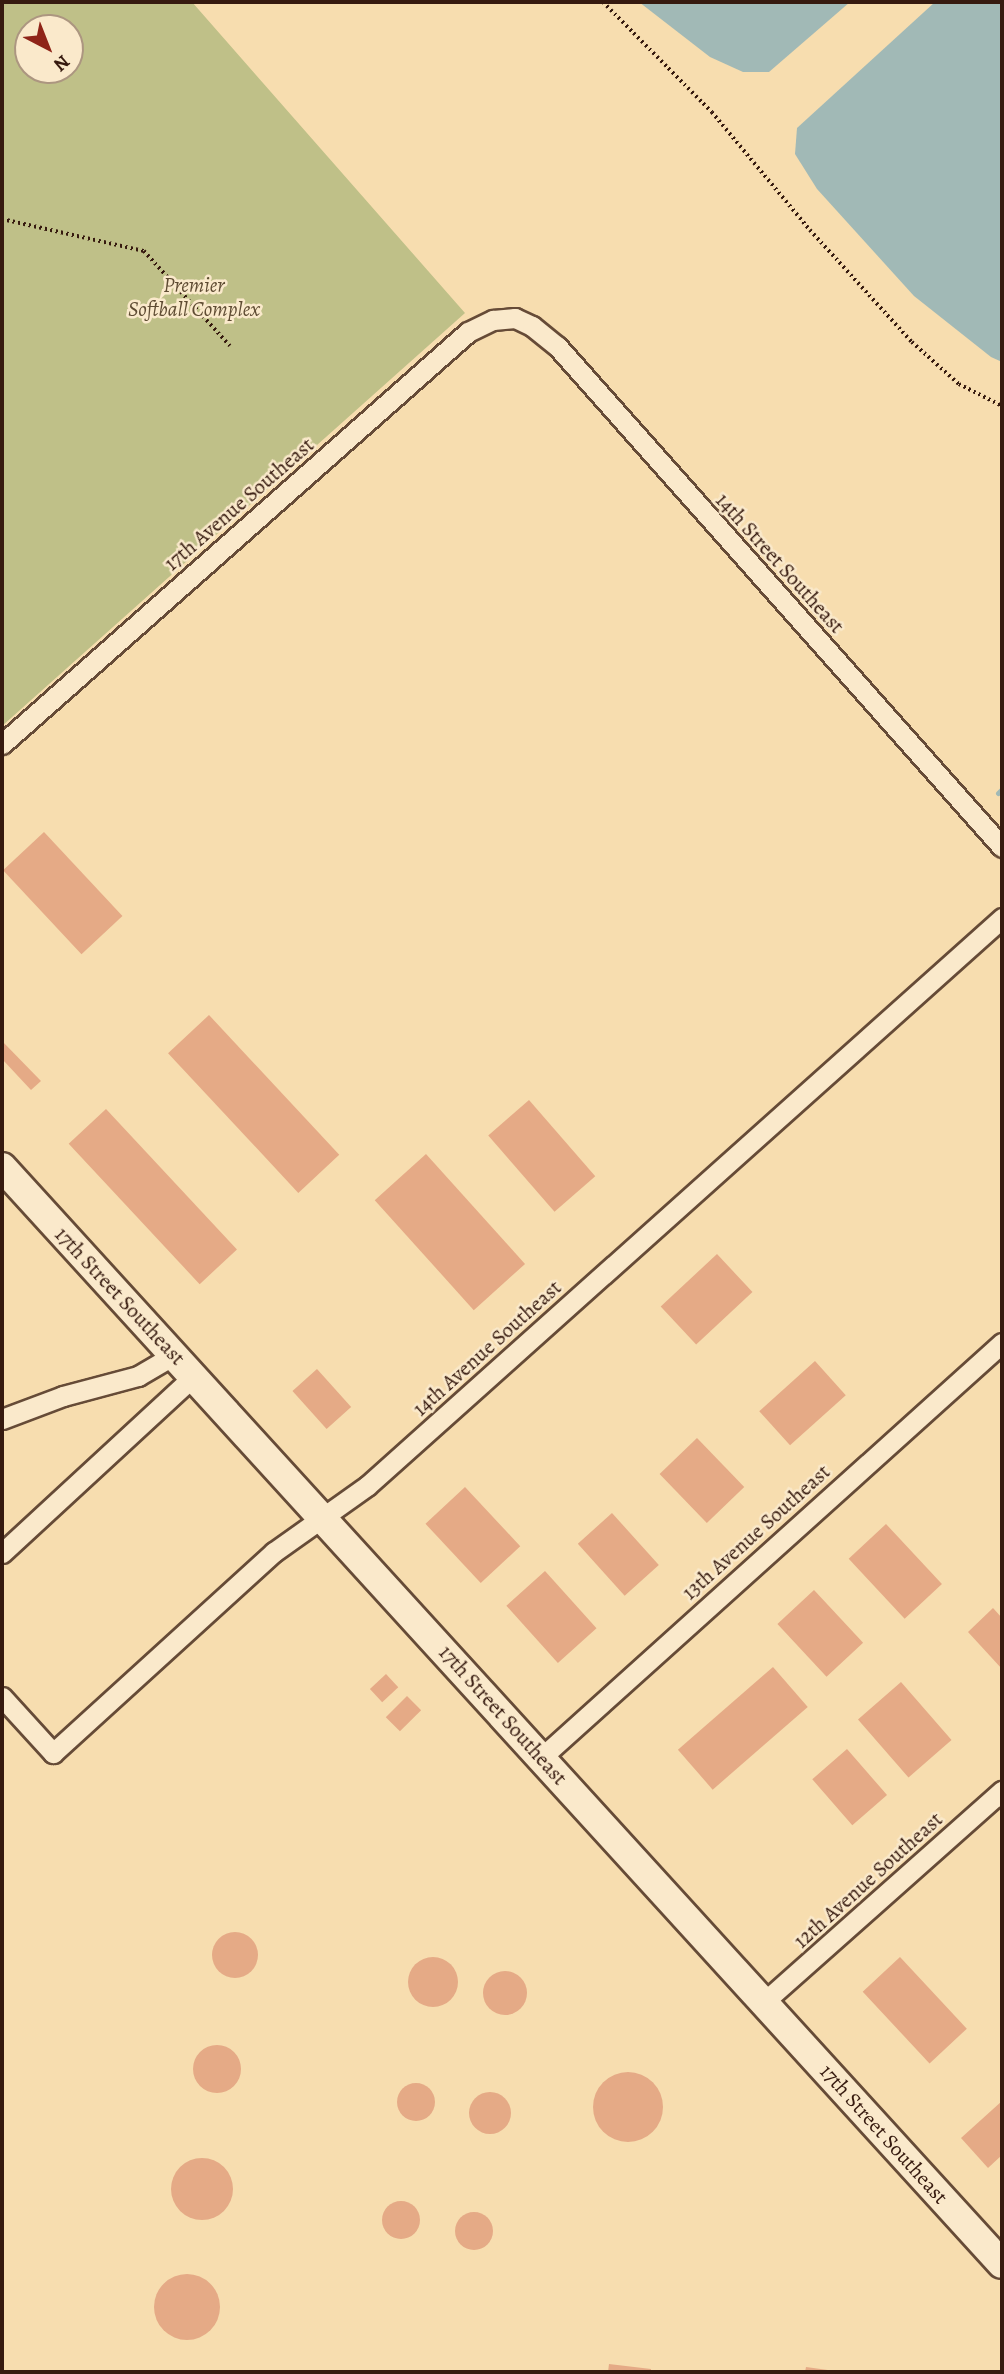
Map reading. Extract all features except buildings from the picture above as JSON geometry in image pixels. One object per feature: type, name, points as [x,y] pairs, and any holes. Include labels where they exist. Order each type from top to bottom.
[{"type":"street","name":"17th Avenue Southeast","points":[[2,744],[468,332],[493,320],[515,318]]},
{"type":"street","name":"14th Street Southeast","points":[[515,318],[532,326],[557,346],[1002,847]]},
{"type":"street","name":"14th Avenue Southeast","points":[[2,1697],[53,1753],[274,1552],[367,1486],[1002,918]]},
{"type":"street","name":"17th Street Southeast","points":[[2,1167],[542,1756],[1002,2264]]},
{"type":"street","name":"13th Avenue Southeast","points":[[542,1756],[1002,1343]]},
{"type":"street","points":[[2,1419],[63,1396],[138,1376],[174,1355]]},
{"type":"street","points":[[2,1553],[194,1376]]},
{"type":"street","name":"12th Avenue Southeast","points":[[764,2002],[1002,1791]]},
{"type":"path","points":[[603,2],[712,112],[810,230],[912,342],[959,384],[1002,406]]},
{"type":"path","points":[[2,219],[144,251],[230,346]]},
{"type":"green space","name":"Premier Softball Complex","points":[[2,2],[192,2],[465,313],[2,726]]},
{"type":"water","points":[[639,2],[850,2],[769,72],[743,72],[710,57]]},
{"type":"water","points":[[935,2],[1002,2],[1002,362],[991,357],[914,296],[817,189],[795,154],[797,128]]},
{"type":"waterway","points":[[998,793],[1002,789]]}]
